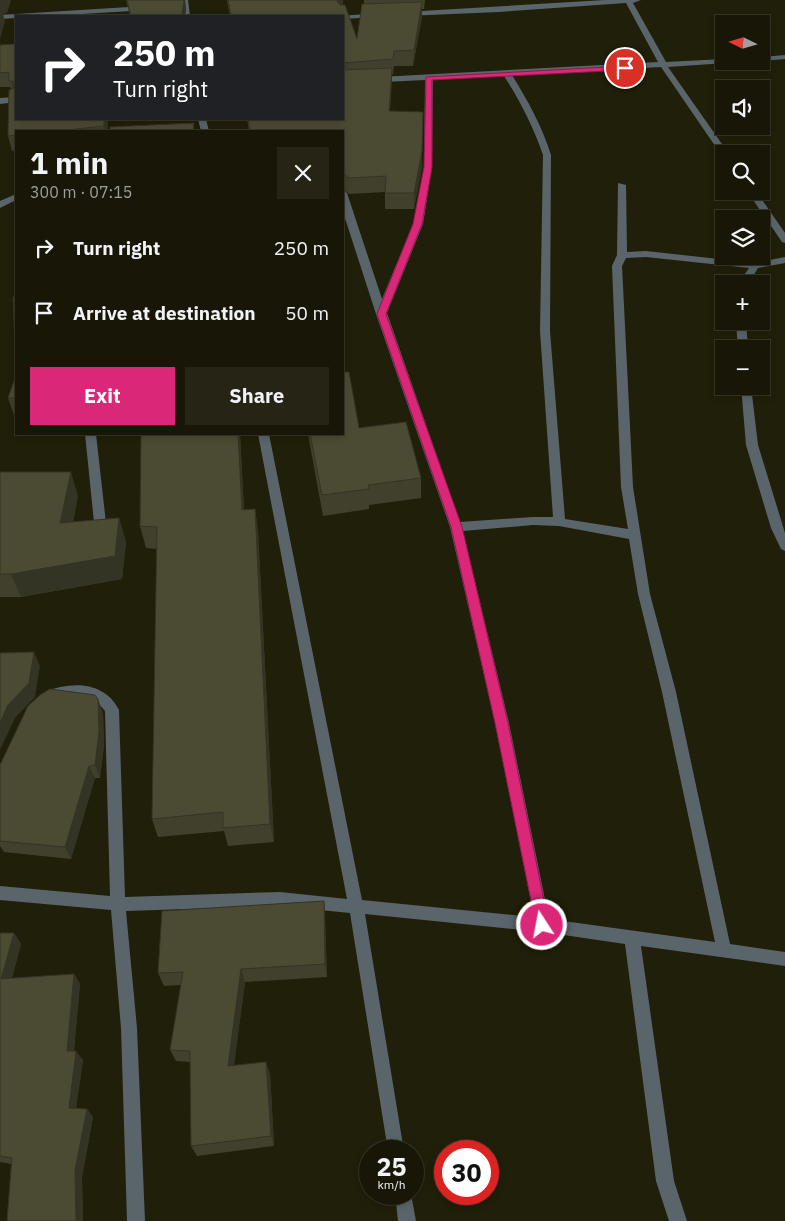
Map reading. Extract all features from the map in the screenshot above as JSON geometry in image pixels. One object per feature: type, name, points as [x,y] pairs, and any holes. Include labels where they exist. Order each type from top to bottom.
[{"type":"street","points":[[628,0],[664,66],[719,145]]},
{"type":"street","points":[[399,15],[637,0]]},
{"type":"street","points":[[175,6],[184,3]]},
{"type":"street","points":[[31,15],[156,7]]},
{"type":"street","points":[[344,17],[390,15]]},
{"type":"street","points":[[0,17],[15,16]]},
{"type":"street","points":[[770,58],[785,57]]},
{"type":"street","points":[[344,82],[715,62]]},
{"type":"street","points":[[507,74],[527,106],[539,131],[546,155],[548,195],[545,330],[559,522]]},
{"type":"street","points":[[381,314],[418,224],[428,167],[429,78]]},
{"type":"street","points":[[0,101],[15,100]]},
{"type":"street","points":[[621,185],[622,255],[617,266],[627,487],[644,594],[670,692],[724,950]]},
{"type":"street","points":[[0,204],[15,197]]},
{"type":"street","points":[[344,199],[381,314],[456,527],[502,723],[542,925]]},
{"type":"street","points":[[757,200],[785,240]]},
{"type":"street","points":[[622,255],[646,254],[755,266],[767,262],[785,260]]},
{"type":"street","points":[[749,275],[755,266]]},
{"type":"street","points":[[747,395],[752,445],[776,528],[785,546]]},
{"type":"street","points":[[90,435],[101,532]]},
{"type":"street","points":[[264,435],[356,906],[394,1140]]},
{"type":"street","points":[[456,527],[533,521],[559,522],[635,535]]},
{"type":"street","points":[[42,701],[58,692],[78,691],[99,695],[112,710],[118,904],[129,1028],[136,1221]]},
{"type":"street","points":[[0,894],[118,904],[280,899],[542,925],[785,959]]},
{"type":"street","points":[[632,937],[665,1181],[678,1221]]},
{"type":"street","points":[[405,1205],[408,1221]]},
{"type":"building","points":[[127,0],[184,0],[182,15],[131,15]]},
{"type":"building","points":[[228,0],[338,0],[340,5],[345,5],[357,39],[362,4],[422,2],[414,50],[394,51],[393,59],[344,63],[344,15],[231,15]]},
{"type":"building","points":[[15,44],[15,120],[104,120],[104,126],[66,130],[15,130],[15,135],[8,136],[9,90],[14,88],[13,81],[9,81],[9,72],[0,73],[0,45]]},
{"type":"building","points":[[392,68],[389,111],[423,112],[422,151],[414,193],[385,193],[386,176],[349,178],[344,174],[344,130],[250,130],[248,120],[344,120],[344,70]]},
{"type":"building","points":[[194,123],[193,130],[110,130],[110,127]]},
{"type":"building","points":[[15,296],[15,349],[13,297]]},
{"type":"building","points":[[344,372],[349,372],[359,428],[406,422],[421,478],[368,485],[369,489],[322,495],[310,435],[344,435]]},
{"type":"building","points":[[15,378],[15,398],[8,398]]},
{"type":"building","points":[[141,435],[238,435],[242,510],[255,509],[270,824],[223,828],[223,812],[152,819],[157,527],[140,526]]},
{"type":"building","points":[[0,472],[71,472],[60,523],[119,518],[115,556],[11,574],[0,574]]},
{"type":"building","points":[[34,652],[29,683],[8,705],[0,723],[0,653]]},
{"type":"building","points":[[50,689],[95,695],[98,699],[99,731],[95,765],[89,766],[65,847],[0,841],[0,765],[28,706]]},
{"type":"building","points":[[324,901],[325,964],[241,969],[228,1066],[266,1062],[271,1136],[191,1146],[190,1051],[170,1050],[183,972],[158,973],[162,911]]},
{"type":"building","points":[[0,933],[14,933],[1,979],[74,974],[67,1051],[76,1051],[69,1108],[87,1109],[75,1170],[76,1221],[7,1221],[12,1158],[0,1156]]},
{"type":"route","points":[[542,925],[502,723],[456,527],[381,314],[418,224],[428,167],[429,78],[625,68]]}]
